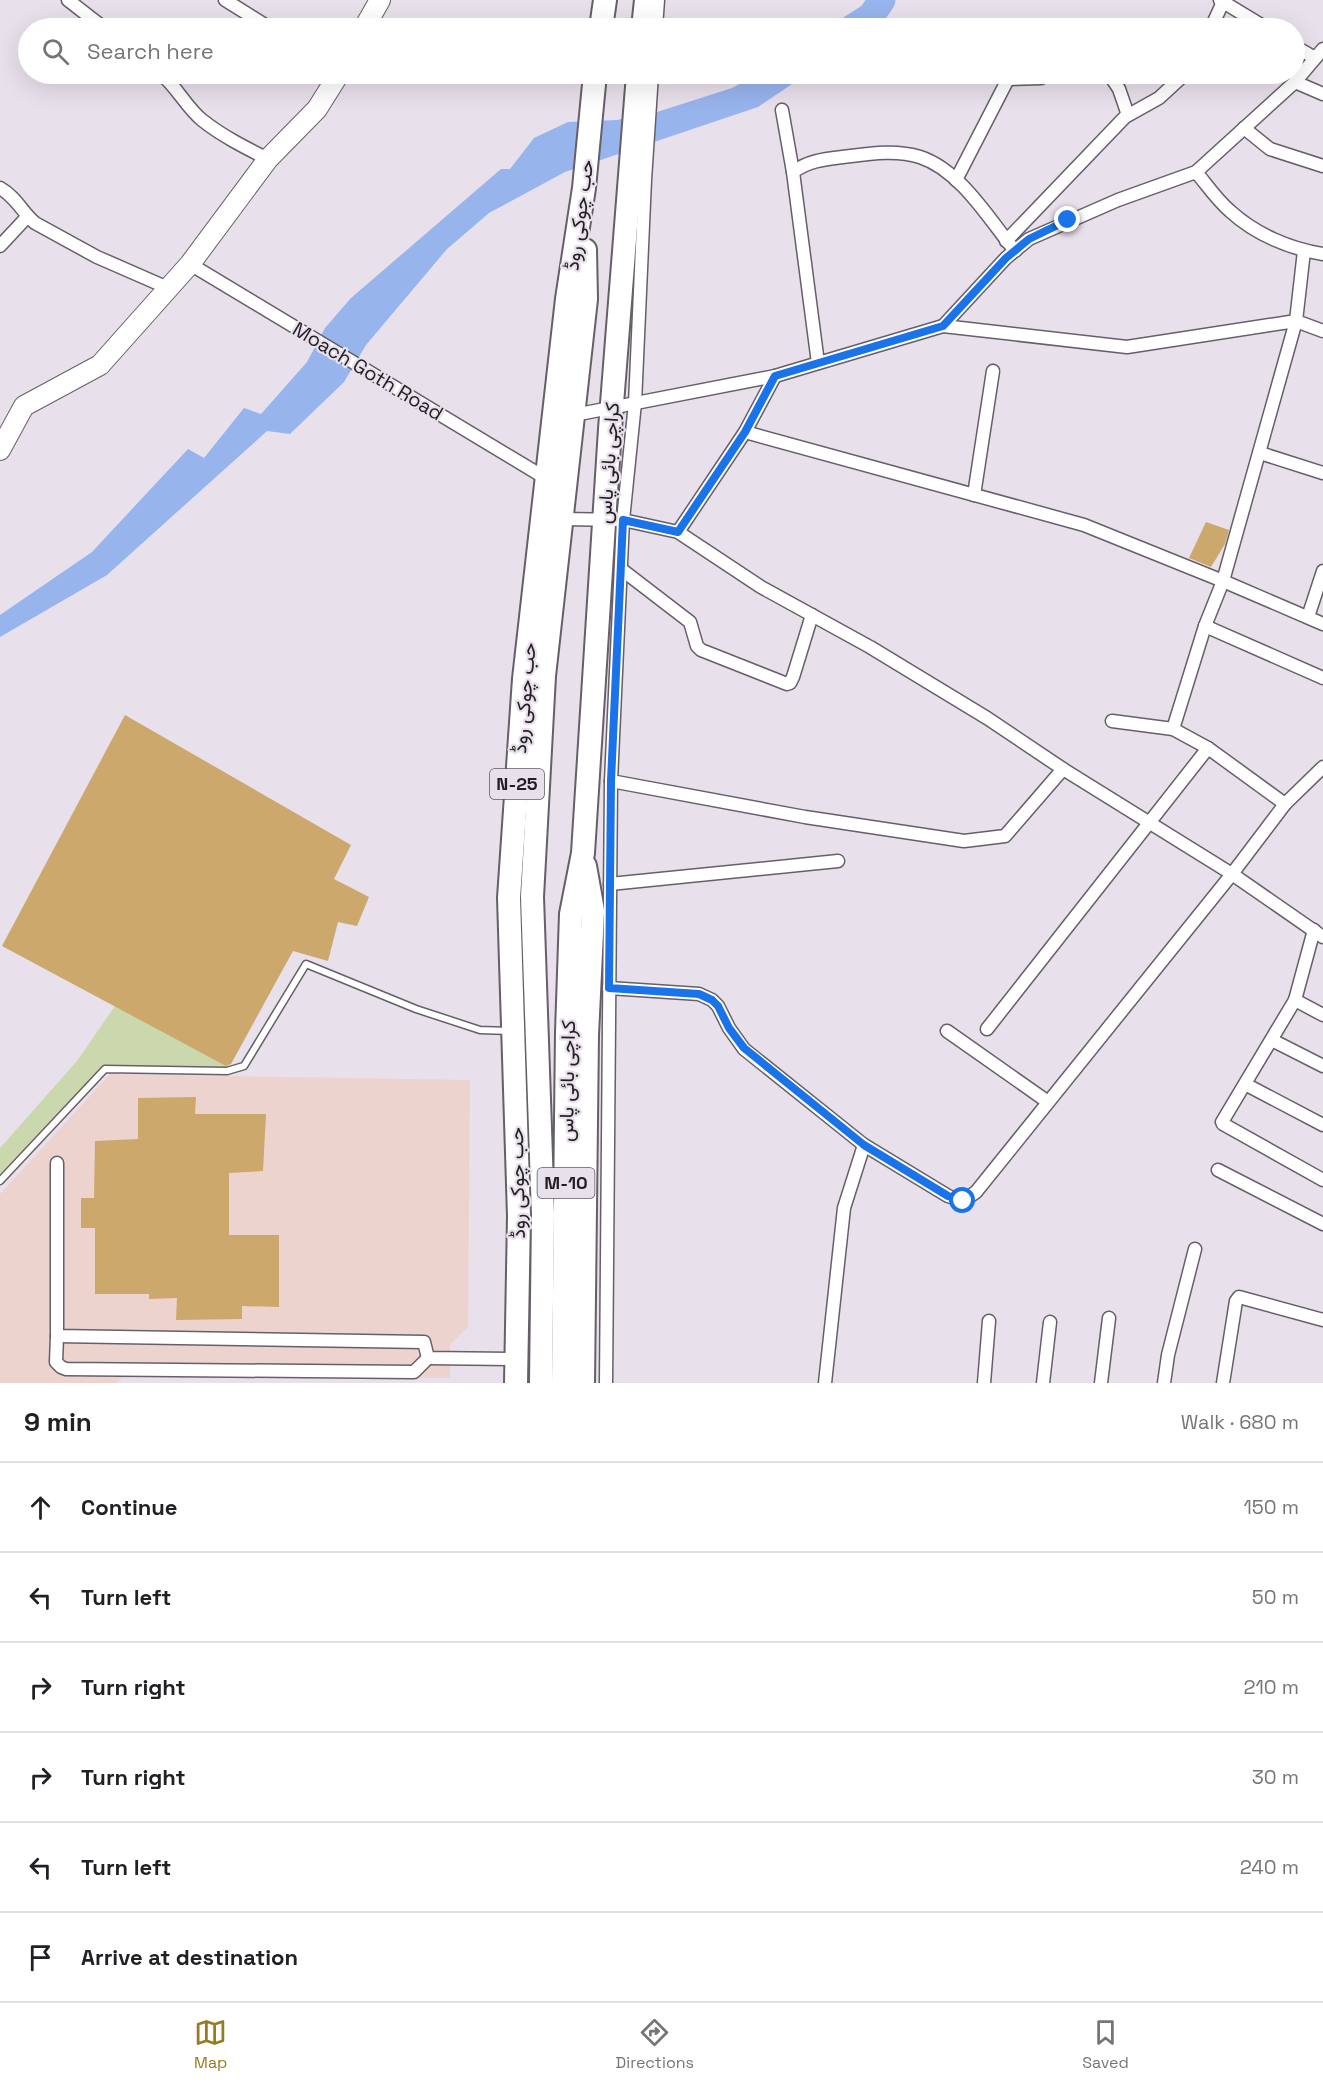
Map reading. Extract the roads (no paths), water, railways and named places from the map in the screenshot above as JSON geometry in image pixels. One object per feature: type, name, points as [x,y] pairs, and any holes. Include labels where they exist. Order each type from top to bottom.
[{"type":"highway","points":[[593,0],[593,18]]},
{"type":"highway","points":[[602,18],[605,0]]},
{"type":"highway","points":[[644,18],[646,0]]},
{"type":"highway","name":"حب چوکی روڈ","points":[[516,1383],[519,1216],[509,898],[524,679],[567,299],[584,182],[593,84]]},
{"type":"highway","name":"کراچی بائی پاس","points":[[583,1383],[589,987],[571,914],[583,853],[614,520],[612,408],[637,181],[641,88]]},
{"type":"highway","points":[[541,1383],[543,1215],[532,897],[544,676],[586,299],[584,182]]},
{"type":"highway","name":"کراچی بائی پاس","points":[[563,1383],[589,987]]},
{"type":"main road","points":[[370,18],[380,0]]},
{"type":"main road","points":[[0,450],[24,406],[100,365],[190,264],[268,159],[317,110],[333,84]]},
{"type":"street","points":[[68,0],[91,18]]},
{"type":"street","points":[[225,0],[254,18]]},
{"type":"street","points":[[657,18],[658,0]]},
{"type":"street","points":[[1215,18],[1221,1],[1249,18]]},
{"type":"street","points":[[1305,70],[1319,54]]},
{"type":"street","points":[[172,84],[201,119],[242,146],[268,159]]},
{"type":"street","points":[[956,180],[1006,84]]},
{"type":"street","points":[[1116,84],[1128,115]]},
{"type":"street","points":[[943,326],[1010,246],[1128,115],[1159,98],[1174,84]]},
{"type":"street","points":[[1010,246],[1118,200],[1196,172],[1293,84]]},
{"type":"street","points":[[1300,84],[1323,94]]},
{"type":"street","points":[[782,110],[793,171],[818,363]]},
{"type":"street","points":[[1244,128],[1270,149],[1323,166]]},
{"type":"street","points":[[793,171],[806,163],[893,153],[920,157],[941,167],[956,180],[1010,246]]},
{"type":"street","points":[[1196,172],[1229,211],[1262,234],[1304,251],[1323,254]]},
{"type":"street","points":[[606,1383],[589,987],[610,884],[611,781],[621,569],[614,520],[635,403],[637,181]]},
{"type":"street","points":[[0,188],[20,204],[27,217],[52,234],[97,257],[168,288]]},
{"type":"street","points":[[0,246],[27,217]]},
{"type":"street","points":[[1173,729],[1205,626],[1223,581],[1260,453],[1296,321],[1304,251]]},
{"type":"street","name":"Moach Goth Road","points":[[190,264],[546,479]]},
{"type":"street","points":[[574,415],[775,376],[943,326],[1127,347],[1296,321],[1323,331]]},
{"type":"street","points":[[974,495],[993,371]]},
{"type":"street","points":[[678,532],[745,432],[775,376]]},
{"type":"street","points":[[745,432],[1084,525],[1323,624]]},
{"type":"street","points":[[1260,453],[1323,473]]},
{"type":"street","points":[[563,519],[614,520],[678,532],[761,587],[870,647],[987,718],[1063,769],[1232,874],[1318,933],[1295,1000],[1222,1119],[1223,1124],[1323,1180]]},
{"type":"street","points":[[621,569],[690,622],[697,646],[701,650],[787,684],[793,677],[812,615]]},
{"type":"street","points":[[1308,617],[1323,571]]},
{"type":"street","points":[[1205,626],[1323,678]]},
{"type":"street","points":[[1112,721],[1173,729],[1208,748],[1285,804]]},
{"type":"street","points":[[987,1029],[1208,748]]},
{"type":"street","points":[[611,781],[806,817],[964,841],[1005,836],[1063,769]]},
{"type":"street","points":[[589,987],[699,994],[712,1000],[744,1048],[864,1145],[948,1196],[963,1201],[976,1192],[1232,874],[1285,804],[1320,776]]},
{"type":"street","points":[[610,884],[838,861]]},
{"type":"street","points":[[1295,1000],[1323,1015]]},
{"type":"street","points":[[947,1030],[1048,1102]]},
{"type":"street","points":[[1272,1040],[1323,1066]]},
{"type":"street","points":[[1245,1084],[1323,1125]]},
{"type":"street","points":[[825,1383],[844,1208],[864,1145]]},
{"type":"street","points":[[57,1163],[56,1362],[61,1367],[66,1369],[414,1372],[428,1358],[516,1359]]},
{"type":"street","points":[[1218,1170],[1323,1224]]},
{"type":"street","points":[[1164,1383],[1168,1355],[1195,1248]]},
{"type":"street","points":[[1223,1383],[1236,1301],[1239,1297],[1323,1320]]},
{"type":"street","points":[[1101,1383],[1109,1318]]},
{"type":"street","points":[[984,1383],[989,1321]]},
{"type":"street","points":[[1043,1383],[1050,1322]]},
{"type":"street","points":[[57,1336],[424,1342],[428,1358]]},
{"type":"lane","points":[[0,1181],[105,1069],[227,1071],[244,1066],[306,964],[416,1010],[480,1030],[513,1031]]},
{"type":"water","points":[[739,84],[792,84],[758,107],[565,172],[489,213],[447,249],[366,345],[344,382],[290,434],[267,431],[107,575],[0,637],[0,615],[92,552],[188,449],[204,458],[244,408],[261,414],[307,362],[325,328],[351,298],[501,169],[510,169],[534,138],[568,122],[617,120],[657,112]]},
{"type":"waterway","points":[[868,18],[882,0]]}]
